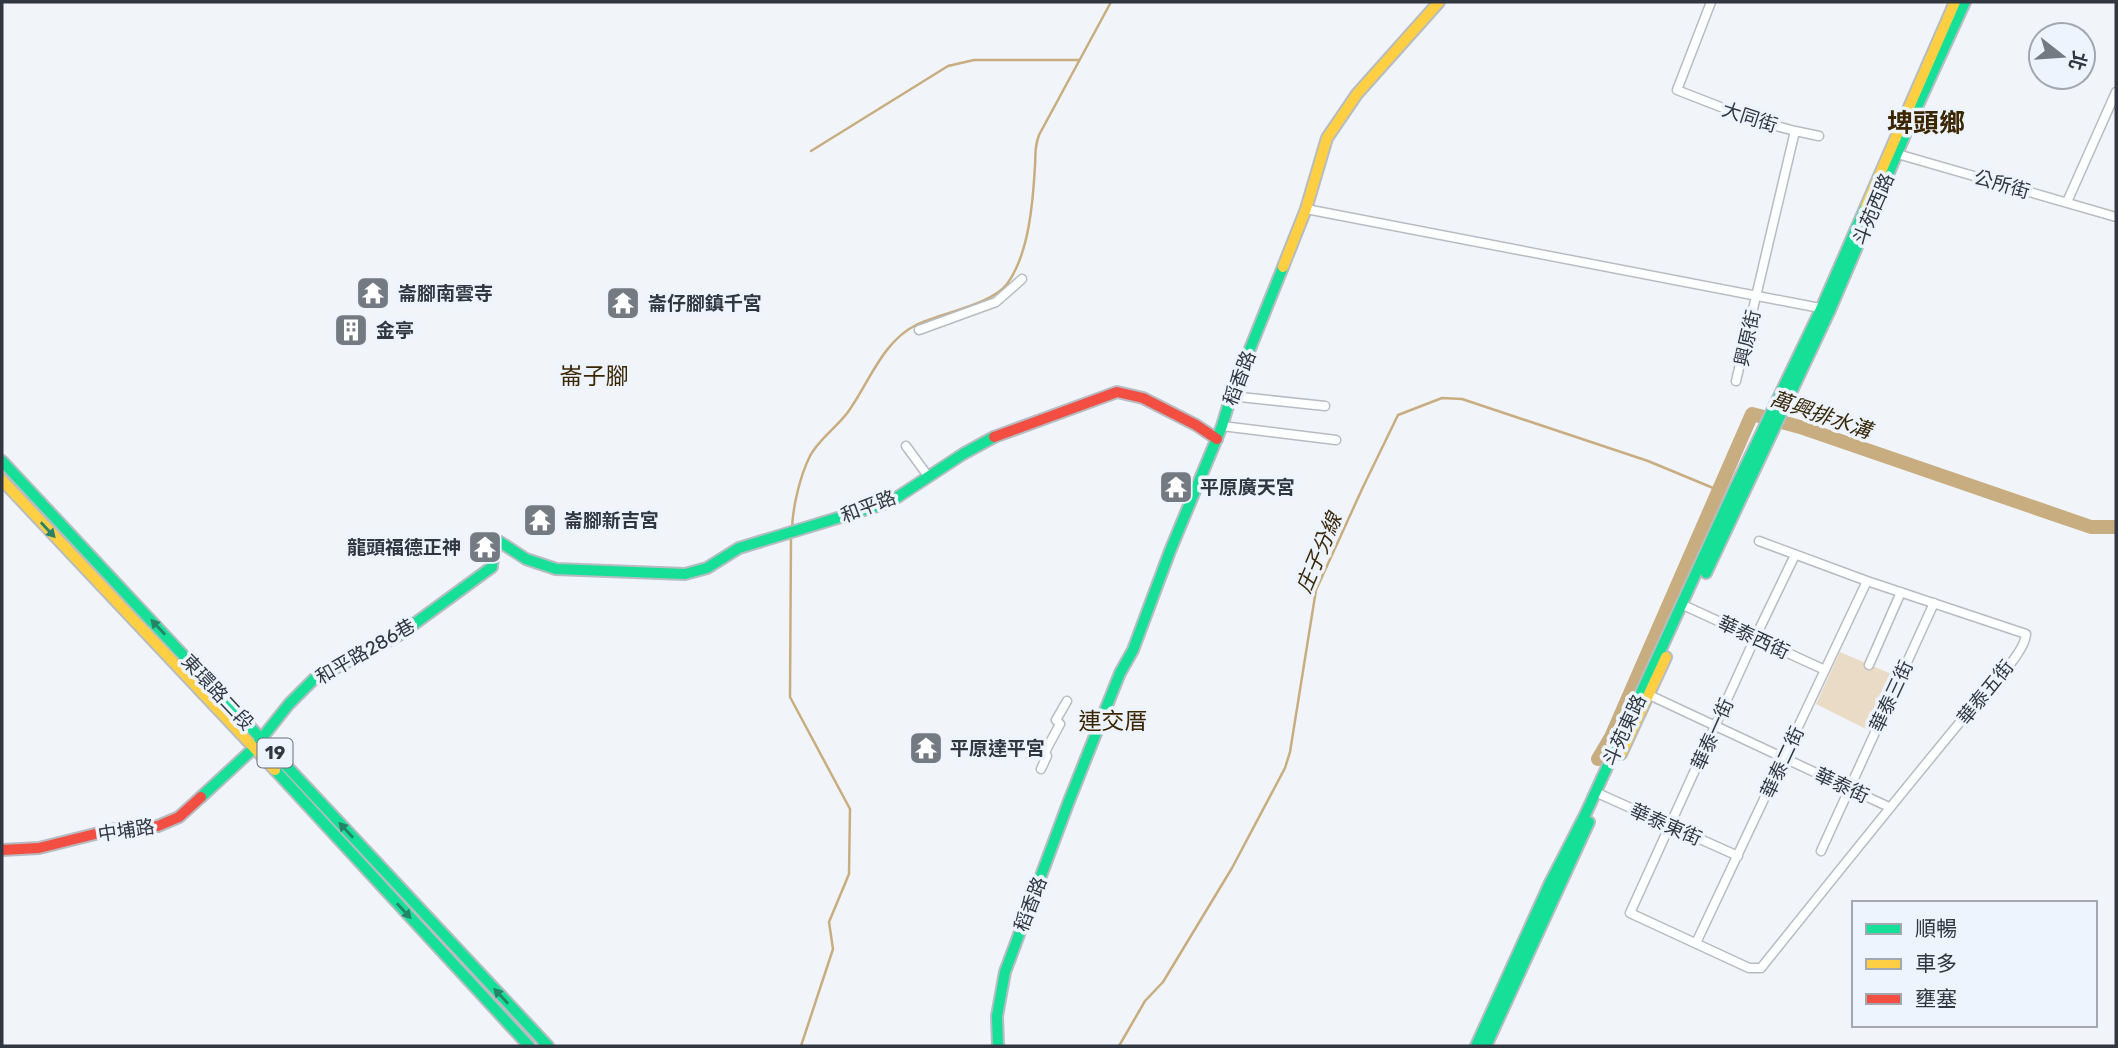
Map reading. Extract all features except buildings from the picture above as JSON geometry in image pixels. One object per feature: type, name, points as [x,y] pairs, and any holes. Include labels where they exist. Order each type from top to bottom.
[{"type":"main road","name":"稻香路","points":[[998,1046],[997,1016],[1004,971],[1120,673],[1133,650],[1170,551],[1217,439],[1231,396],[1306,209],[1327,138],[1357,93],[1438,2]]},
{"type":"main road","name":"斗苑西路","points":[[1775,415],[1893,153],[1955,2]]},
{"type":"main road","name":"斗苑西路","points":[[1893,153],[1965,2]]},
{"type":"main road","name":"和平路","points":[[500,542],[516,554],[556,569],[685,574],[707,568],[739,548],[890,502],[989,439],[1117,392],[1143,398],[1217,439]]},
{"type":"main road","name":"斗苑東路","points":[[1486,1046],[1598,794],[1775,415]]},
{"type":"main road","name":"東環路二段","points":[[2,461],[529,1046]]},
{"type":"main road","name":"東環路二段","points":[[2,480],[548,1046]]},
{"type":"main road","name":"和平路286巷","points":[[258,743],[314,679],[399,635],[492,567],[493,555],[500,542]]},
{"type":"main road","name":"中埔路","points":[[2,850],[39,848],[119,828],[158,826],[166,823],[179,817],[258,743]]},
{"type":"main road","name":"斗苑東路","points":[[1476,1046],[1550,883],[1598,794]]},
{"type":"street","name":"大同街","points":[[1711,2],[1676,90],[1754,121],[1795,131],[1757,295]]},
{"type":"street","points":[[2067,202],[2116,92]]},
{"type":"street","points":[[1795,131],[1819,136]]},
{"type":"street","name":"公所街","points":[[1893,153],[2116,216]]},
{"type":"street","points":[[1306,209],[1825,309]]},
{"type":"street","points":[[919,330],[996,302],[1021,279]]},
{"type":"street","name":"興原街","points":[[1736,381],[1757,295]]},
{"type":"street","points":[[1231,396],[1325,406]]},
{"type":"street","points":[[1222,426],[1336,440]]},
{"type":"street","points":[[906,446],[928,476]]},
{"type":"street","name":"華泰五街","points":[[1696,943],[1749,968],[1761,968],[2025,641],[2026,634],[1867,581],[1759,541]]},
{"type":"street","name":"華泰一街","points":[[1696,943],[1630,913],[1795,555]]},
{"type":"street","name":"華泰二街","points":[[1696,943],[1867,581]]},
{"type":"street","points":[[1869,665],[1901,592]]},
{"type":"street","name":"華泰三街","points":[[1821,851],[1934,603]]},
{"type":"street","name":"華泰西街","points":[[1686,606],[1825,670]]},
{"type":"street","name":"華泰街","points":[[1645,693],[1889,807]]},
{"type":"street","points":[[1041,769],[1047,756],[1045,752],[1060,724],[1056,720],[1067,701]]},
{"type":"street","name":"華泰東街","points":[[1598,794],[1738,856]]},
{"type":"shaded area","points":[[1840,652],[1896,676],[1872,732],[1816,704]]},
{"type":"waterway","points":[[792,528],[798,491],[810,456],[856,401],[885,352],[904,332],[916,325],[978,303],[1007,284],[1025,243],[1039,135],[1111,2]]},
{"type":"waterway","points":[[811,151],[948,66],[974,60],[1079,60]]},
{"type":"waterway","name":"庄子分線","points":[[1119,1046],[1145,1001],[1163,982],[1232,868],[1285,768],[1290,752],[1316,590],[1398,415],[1442,398],[1462,399],[1648,461],[1718,490]]},
{"type":"waterway","name":"萬興排水溝","points":[[1598,759],[1611,737],[1752,414],[1800,427],[2091,527],[2116,527]]},
{"type":"waterway","points":[[791,535],[790,697],[850,809],[849,874],[829,922],[833,949],[801,1046]]},
{"type":"traffic: fast","points":[[1706,573],[1830,310],[1965,2]]},
{"type":"traffic: fast","points":[[1476,1046],[1821,309],[1866,206]]},
{"type":"traffic: fast","points":[[998,1046],[997,1016],[1005,972],[1069,801],[1120,673],[1133,650],[1283,267]]},
{"type":"traffic: fast","points":[[201,797],[254,748],[289,704],[314,679],[399,635],[492,567],[493,554],[500,542],[526,559],[556,569],[685,574],[707,568],[739,548],[890,502],[994,437]]},
{"type":"traffic: fast","points":[[2,461],[548,1046]]},
{"type":"traffic: fast","points":[[275,770],[529,1046]]},
{"type":"traffic: fast","points":[[1486,1046],[1589,822]]},
{"type":"traffic: slow","points":[[1283,267],[1306,209],[1327,138],[1357,94],[1439,2]]},
{"type":"traffic: slow","points":[[1866,206],[1955,2]]},
{"type":"traffic: slow","points":[[2,480],[275,770]]},
{"type":"traffic: slow","points":[[1621,754],[1666,657]]},
{"type":"traffic: jam","points":[[994,437],[1117,392],[1143,398],[1217,439]]},
{"type":"traffic: jam","points":[[2,850],[39,848],[119,828],[158,826],[179,817],[201,797]]},
{"type":"place","name":"崙腳南雲寺","points":[[373,293]]},
{"type":"place","name":"崙仔腳鎮千宮","points":[[623,303]]},
{"type":"place","name":"金亭","points":[[351,330]]},
{"type":"place","name":"平原廣天宮","points":[[1176,487]]},
{"type":"place","name":"崙腳新吉宮","points":[[540,520]]},
{"type":"place","name":"龍頭福德正神","points":[[485,547]]},
{"type":"place","name":"平原達平宮","points":[[926,748]]},
{"type":"district","name":"埤頭鄉","points":[[1926,123]]},
{"type":"district","name":"崙子腳","points":[[594,376]]},
{"type":"district","name":"連交厝","points":[[1113,721]]}]
